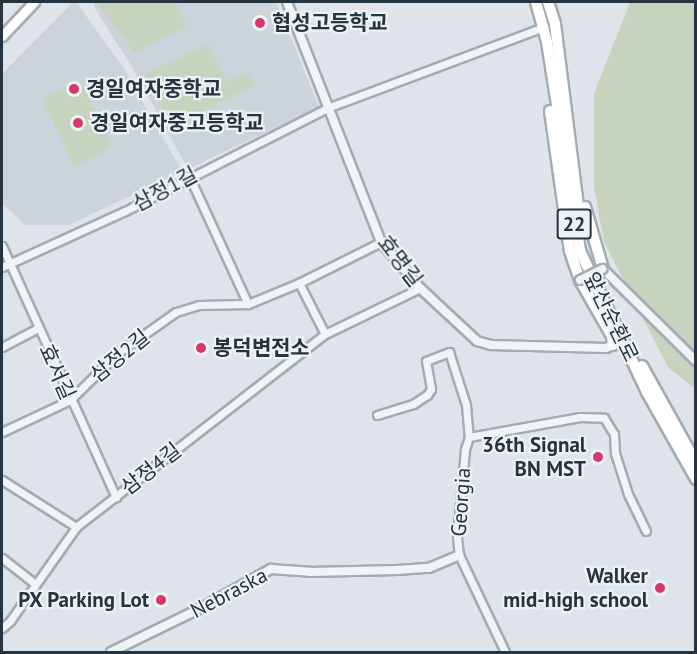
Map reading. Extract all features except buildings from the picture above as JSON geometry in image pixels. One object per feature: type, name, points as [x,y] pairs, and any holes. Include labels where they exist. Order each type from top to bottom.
[{"type":"highway","name":"앞산순환로","points":[[536,2],[544,27],[552,41]]},
{"type":"highway","name":"앞산순환로","points":[[548,2],[576,239],[696,479]]},
{"type":"highway","points":[[552,41],[563,59],[586,214],[603,269]]},
{"type":"highway","points":[[552,41],[547,91],[566,234],[580,280],[612,336],[613,345]]},
{"type":"highway","name":"앞산순환로","points":[[651,390],[696,463]]},
{"type":"main road","points":[[2,36],[34,2]]},
{"type":"street","name":"효명길","points":[[287,2],[381,242],[420,288],[477,341],[491,345],[606,348],[613,345]]},
{"type":"street","name":"삼정1길","points":[[2,267],[125,211],[189,176],[327,108],[544,27]]},
{"type":"street","points":[[189,176],[248,304]]},
{"type":"street","name":"삼정2길","points":[[2,432],[70,400],[118,353],[176,312],[199,305],[248,304],[299,283],[381,242]]},
{"type":"street","name":"효서길","points":[[2,246],[116,497]]},
{"type":"street","points":[[580,280],[603,269]]},
{"type":"street","name":"앞산순환로","points":[[603,269],[696,362]]},
{"type":"street","points":[[299,283],[325,334]]},
{"type":"street","name":"삼정4길","points":[[2,628],[10,621],[34,583],[76,527],[325,334],[420,288]]},
{"type":"street","points":[[2,347],[38,328]]},
{"type":"street","name":"Georgia","points":[[377,415],[413,404],[427,395],[431,389],[426,361],[449,352],[466,405],[469,437],[465,449],[457,537],[459,555],[505,652]]},
{"type":"street","points":[[469,437],[580,417],[604,418],[614,434],[615,453],[628,494],[646,531]]},
{"type":"street","points":[[2,480],[76,527]]},
{"type":"street","name":"Nebraska","points":[[111,652],[205,606],[271,568],[310,572],[429,568],[459,555]]},
{"type":"street","points":[[2,558],[34,583]]},
{"type":"shaded area","name":"경일여자중고등학교","points":[[73,2],[76,2],[123,67],[182,171],[69,225],[25,225],[2,203],[2,74]]},
{"type":"shaded area","points":[[94,2],[276,2],[319,107],[188,169],[132,67],[94,7]]},
{"type":"green space","points":[[96,2],[175,2],[187,26],[135,53]]},
{"type":"green space","points":[[630,2],[695,2],[695,389],[668,367],[604,242],[594,187],[594,94]]},
{"type":"green space","points":[[208,44],[227,82],[248,71],[255,85],[171,127],[145,74]]},
{"type":"green space","points":[[80,81],[110,143],[105,151],[74,166],[42,99]]},
{"type":"place","name":"협성고등학교","points":[[260,23]]},
{"type":"place","name":"경일여자중학교","points":[[74,89]]},
{"type":"place","name":"경일여자중고등학교","points":[[78,123]]},
{"type":"place","name":"봉덕변전소","points":[[201,348]]},
{"type":"place","name":"36th Signal BN MST","points":[[598,457]]},
{"type":"place","name":"Walker mid-high school","points":[[660,588]]},
{"type":"place","name":"PX Parking Lot","points":[[161,600]]}]
